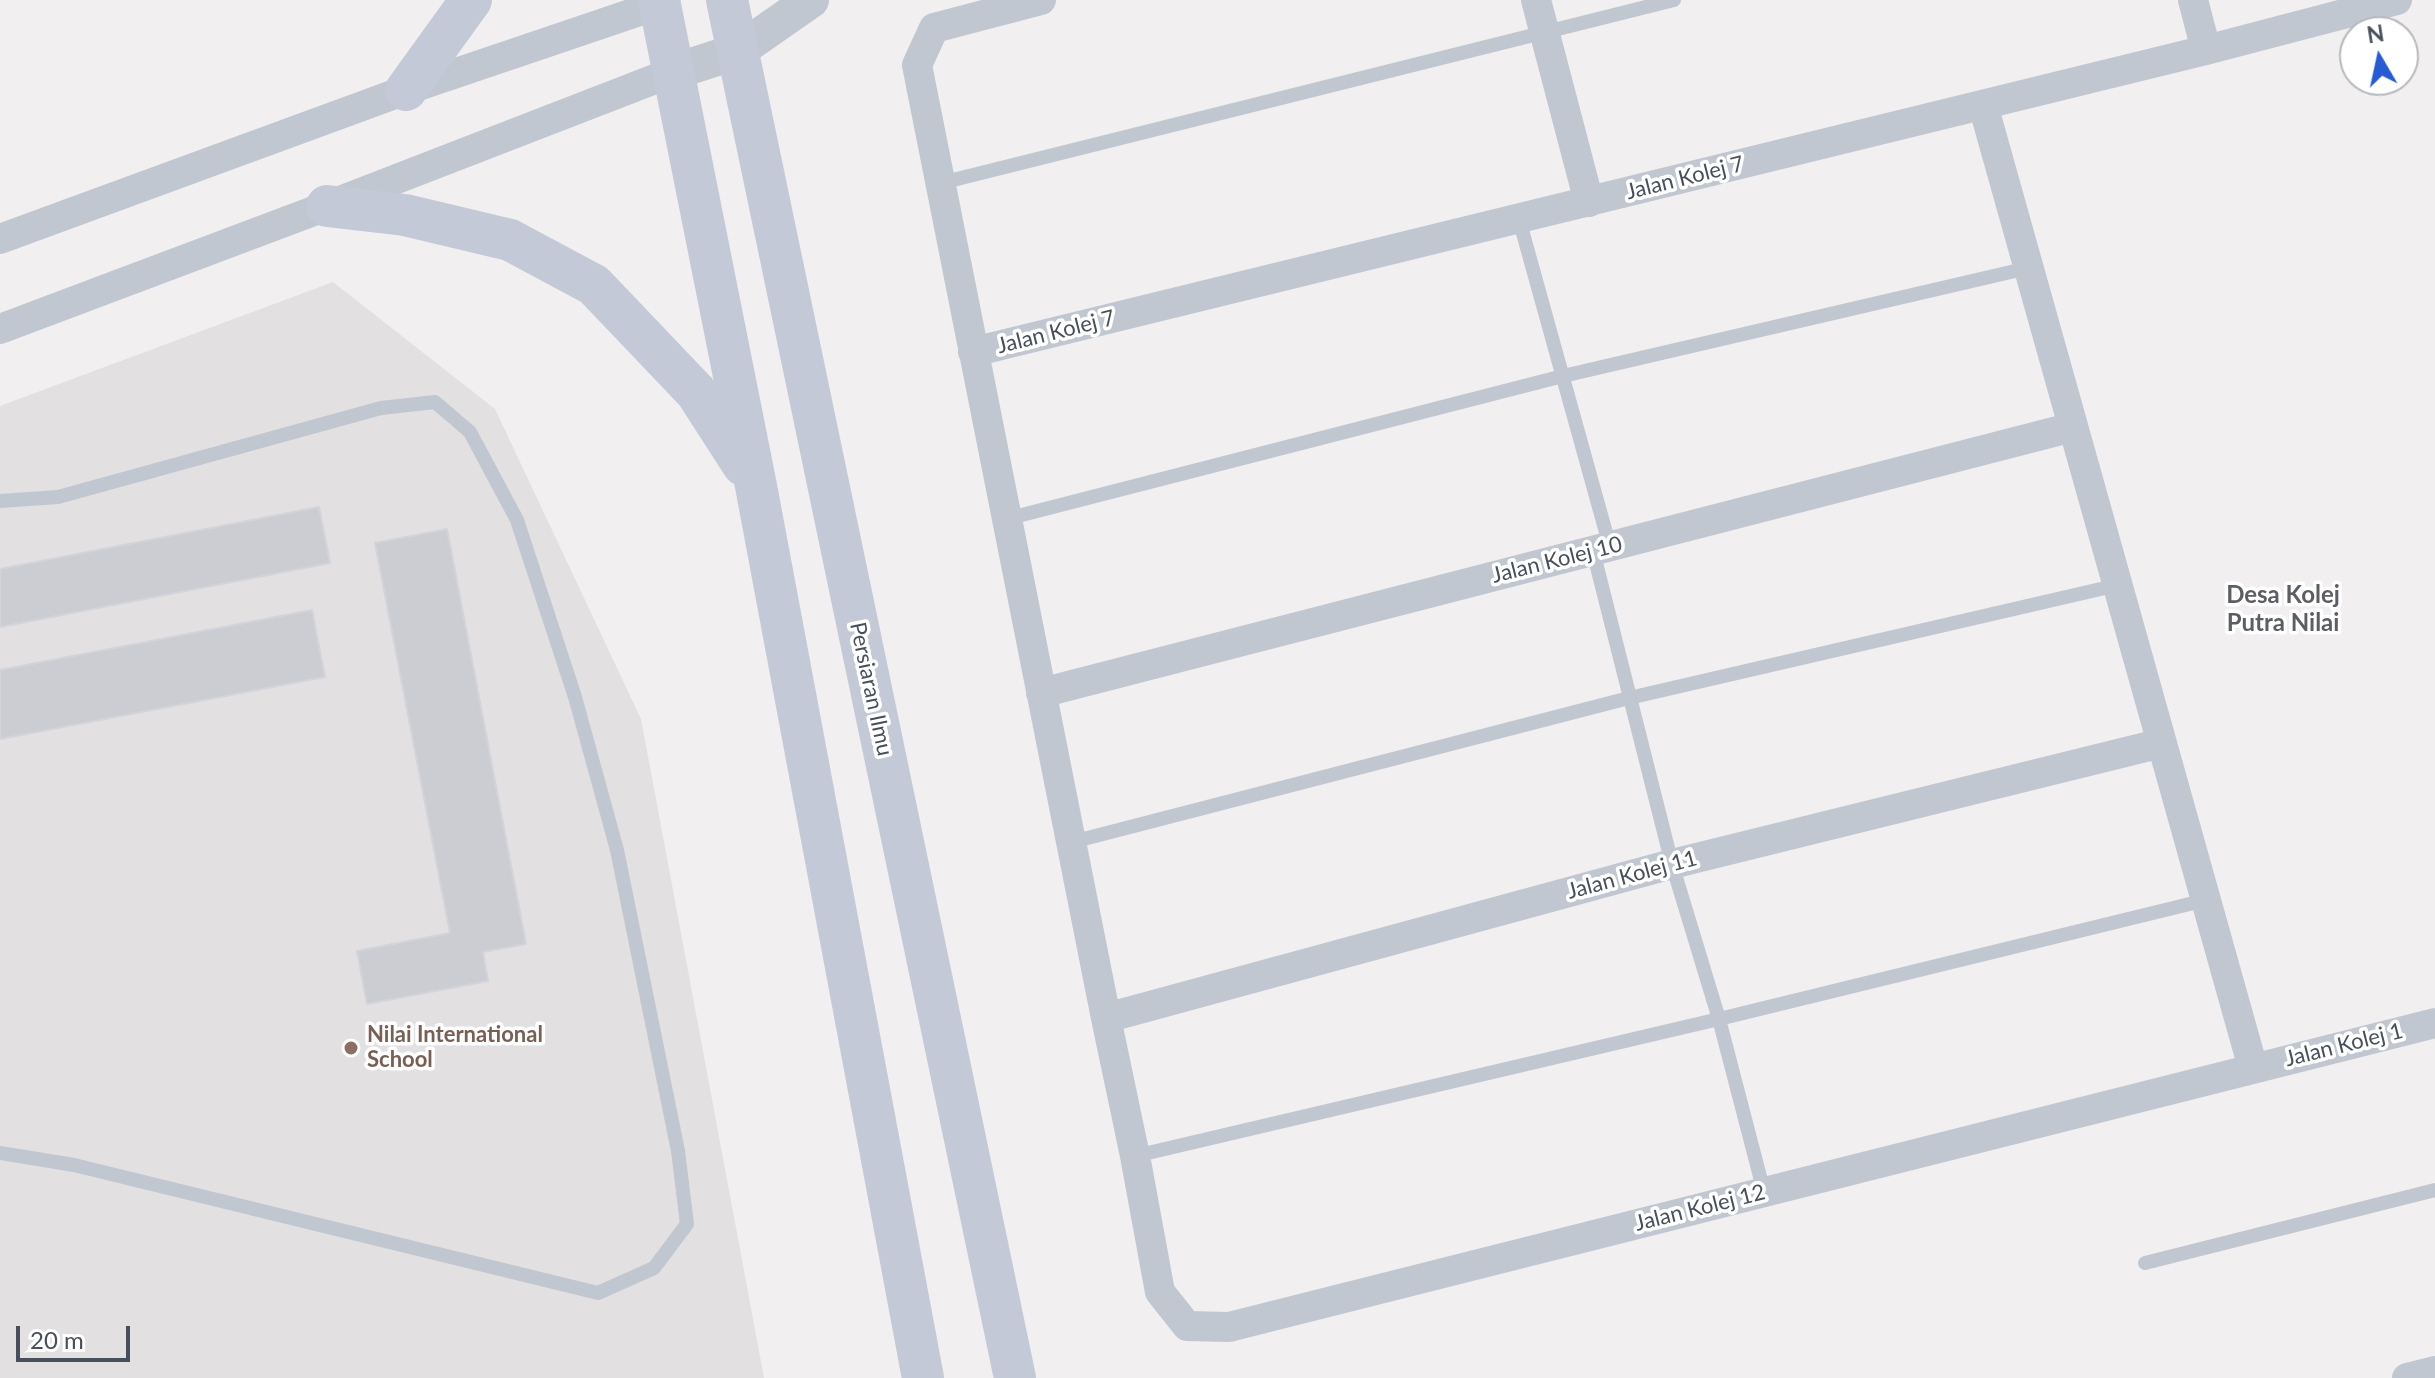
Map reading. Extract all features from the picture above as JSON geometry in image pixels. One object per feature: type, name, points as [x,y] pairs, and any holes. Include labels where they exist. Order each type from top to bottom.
[{"type":"main road","points":[[406,90],[471,0]]},
{"type":"main road","name":"Persiaran Ilmu","points":[[727,0],[1015,1378]]},
{"type":"main road","points":[[664,1],[673,72],[756,486],[923,1378]]},
{"type":"main road","points":[[327,206],[405,215],[510,240],[594,285],[696,392],[756,486]]},
{"type":"street","points":[[0,329],[673,72],[738,51],[811,0]]},
{"type":"street","points":[[1041,0],[934,28],[917,65],[1135,1156]]},
{"type":"street","points":[[1536,0],[1589,202]]},
{"type":"street","points":[[2193,0],[2206,50]]},
{"type":"street","name":"Jalan Kolej 7","points":[[973,352],[2206,50],[2397,0]]},
{"type":"street","points":[[0,239],[406,90],[664,1]]},
{"type":"street","points":[[1983,105],[2253,1068]]},
{"type":"street","name":"Jalan Kolej 10","points":[[1041,693],[2073,427]]},
{"type":"street","name":"Jalan Kolej 11","points":[[1106,1018],[1672,864],[2162,743]]},
{"type":"street","name":"Jalan Kolej 1","points":[[2253,1068],[2435,1023]]},
{"type":"street","name":"Jalan Kolej 12","points":[[1135,1156],[1160,1292],[1187,1326],[1229,1327],[2253,1068]]},
{"type":"street","points":[[2407,1378],[2435,1371]]},
{"type":"lane","points":[[941,183],[1674,0]]},
{"type":"lane","points":[[1519,219],[1563,376],[1601,549],[1629,698],[1764,1192]]},
{"type":"lane","points":[[1006,519],[1563,376],[2028,268]]},
{"type":"lane","points":[[0,501],[58,497],[381,408],[435,402],[470,432],[517,520],[588,743],[623,880],[678,1151],[687,1224],[654,1268],[598,1293],[74,1165],[0,1153]]},
{"type":"lane","points":[[1072,842],[1629,698],[2118,585]]},
{"type":"lane","points":[[1135,1156],[1719,1019],[2206,900]]},
{"type":"lane","points":[[2145,1263],[2435,1190]]},
{"type":"shaded area","name":"Nilai International School","points":[[333,282],[495,409],[641,719],[764,1378],[0,1378],[0,406]]},
{"type":"building","points":[[319,507],[330,563],[0,627],[0,569]]},
{"type":"building","points":[[447,529],[526,944],[483,952],[488,981],[367,1004],[357,951],[450,933],[375,543]]},
{"type":"building","points":[[312,610],[325,677],[0,739],[0,670]]},
{"type":"place","name":"Nilai International School","points":[[351,1048]]},
{"type":"district","name":"Desa Kolej Putra Nilai","points":[[2283,609]]}]
